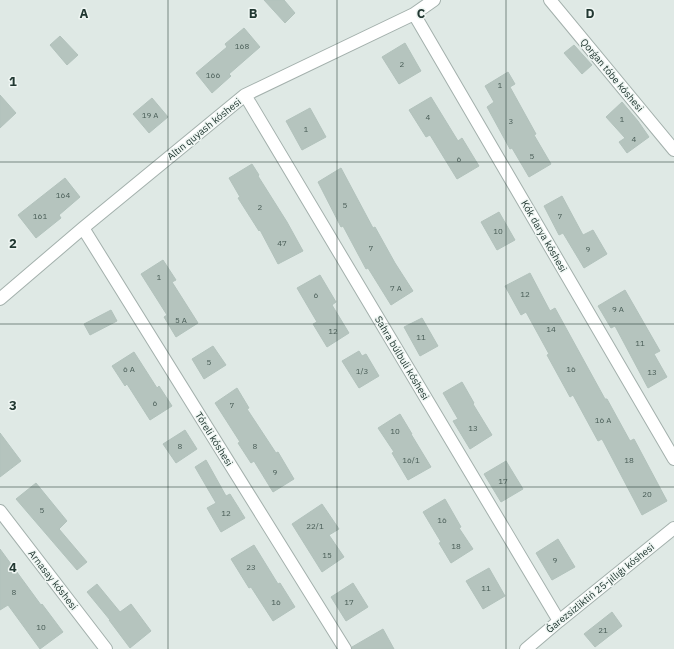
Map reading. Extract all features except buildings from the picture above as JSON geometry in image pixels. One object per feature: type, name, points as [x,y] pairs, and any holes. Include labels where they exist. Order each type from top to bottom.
[{"type":"street","name":"Altın quyash kóshesi","points":[[0,299],[83,228],[245,95],[414,14],[434,0]]},
{"type":"street","name":"Qorǵan tóbe kóshesi","points":[[550,0],[674,150]]},
{"type":"street","name":"Kók darya kóshesi","points":[[414,14],[674,459]]},
{"type":"street","name":"Sahra búlbuli kóshesi","points":[[245,95],[559,621]]},
{"type":"street","name":"Tóreli kóshesi","points":[[83,228],[345,649]]},
{"type":"street","name":"Arnasay kóshesi","points":[[0,511],[106,649]]},
{"type":"street","name":"Ǵarezsizliktiń 25-jıllıǵı kóshesi","points":[[526,649],[674,528]]}]
